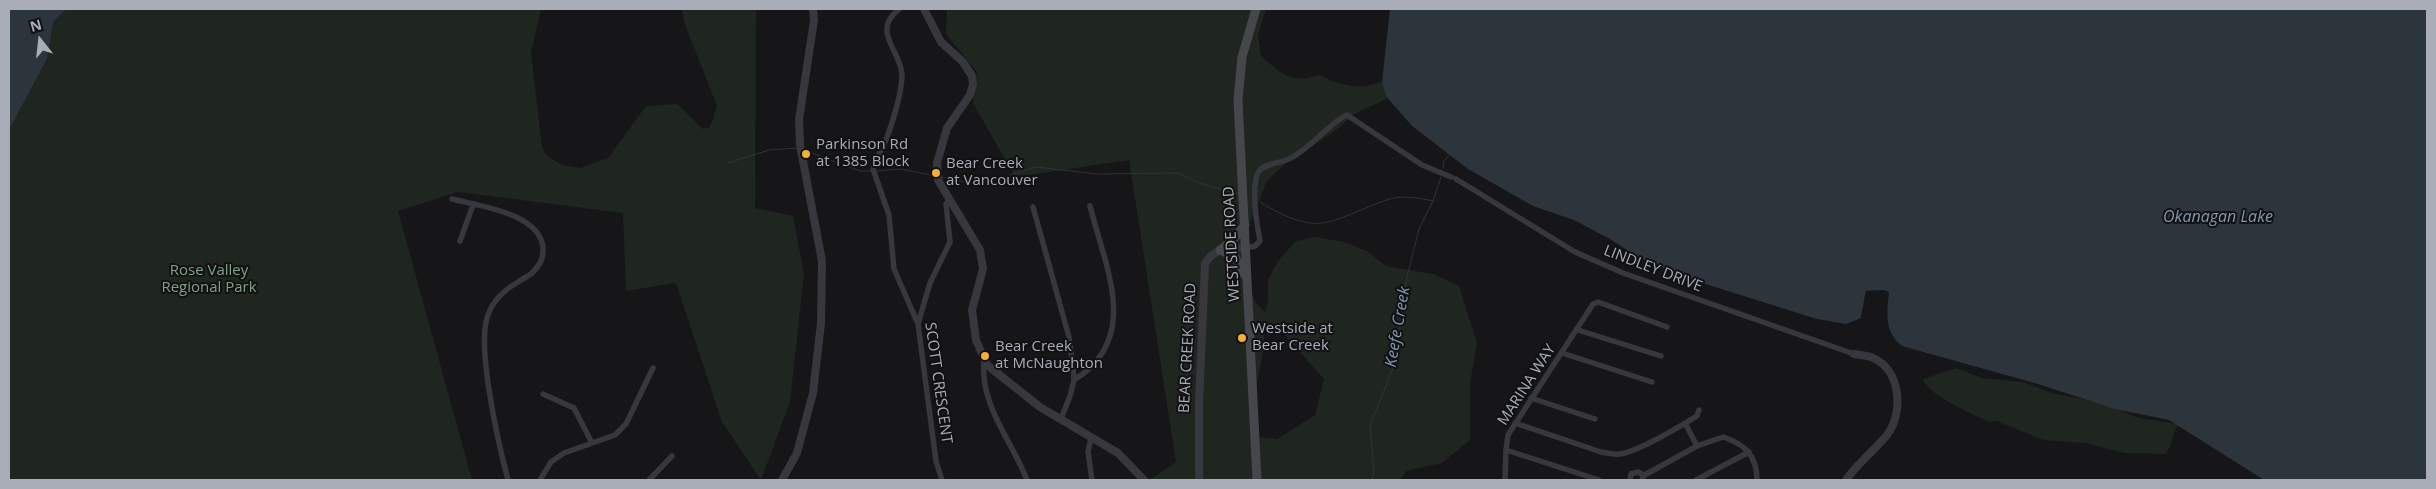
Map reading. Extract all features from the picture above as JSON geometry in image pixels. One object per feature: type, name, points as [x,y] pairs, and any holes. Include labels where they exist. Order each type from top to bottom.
[{"type":"main road","name":"WESTSIDE ROAD","points":[[1256,9],[1242,57],[1238,100],[1257,480]]},
{"type":"main road","points":[[1220,250],[1232,242],[1245,225]]},
{"type":"main road","points":[[1220,250],[1236,257],[1248,282]]},
{"type":"street","points":[[782,480],[797,453],[814,392],[821,323],[822,261],[800,145],[799,120],[814,20],[813,9]]},
{"type":"street","name":"SCOTT CRESCENT","points":[[899,9],[889,20],[886,30],[902,75],[898,101],[886,141],[874,169],[889,215],[894,269],[918,324],[936,461],[942,480]]},
{"type":"street","points":[[924,9],[941,42],[963,62],[972,76],[970,95],[946,128],[937,164],[938,180],[980,250],[983,269],[972,310],[976,340],[987,365],[1013,387],[1091,438],[1118,453],[1144,480]]},
{"type":"street","name":"LINDLEY DRIVE","points":[[1246,248],[1255,246],[1260,241],[1256,216],[1259,171],[1264,167],[1292,158],[1310,146],[1343,117],[1347,116],[1364,125],[1422,165],[1453,178],[1575,252],[1622,273],[1854,354]]},
{"type":"street","points":[[452,199],[514,216],[529,223],[537,230],[543,245],[542,262],[530,276],[500,295],[492,304],[486,321],[489,380],[497,434],[508,480]]},
{"type":"street","points":[[918,324],[930,283],[950,242],[946,204],[950,199]]},
{"type":"street","points":[[460,241],[473,204]]},
{"type":"street","points":[[1074,380],[1092,370],[1101,356],[1112,331],[1114,318],[1112,286],[1090,206]]},
{"type":"street","points":[[1032,207],[1069,337],[1074,380],[1061,419]]},
{"type":"street","points":[[1220,250],[1246,248]]},
{"type":"street","name":"BEAR CREEK ROAD","points":[[1199,480],[1199,403],[1205,264],[1210,254],[1220,250]]},
{"type":"street","name":"MARINA WAY","points":[[1599,480],[1506,450],[1508,435],[1578,330],[1588,309],[1593,304],[1598,302],[1667,327]]},
{"type":"street","points":[[1578,330],[1661,356]]},
{"type":"street","points":[[1562,353],[1652,382]]},
{"type":"street","points":[[1846,480],[1857,464],[1887,434],[1898,412],[1897,389],[1890,373],[1874,358],[1854,354]]},
{"type":"street","points":[[984,358],[982,375],[996,418],[1027,480]]},
{"type":"street","points":[[540,480],[551,462],[564,453],[615,435],[626,424],[653,368]]},
{"type":"street","points":[[543,394],[574,408],[592,443]]},
{"type":"street","points":[[1531,398],[1595,419]]},
{"type":"street","points":[[1515,423],[1614,455],[1631,451],[1685,423],[1697,416],[1699,410]]},
{"type":"street","points":[[1685,423],[1697,446]]},
{"type":"street","points":[[1630,480],[1631,474],[1635,472],[1643,478],[1697,446],[1723,436],[1739,444],[1749,452],[1757,470],[1757,480]]},
{"type":"street","points":[[1091,438],[1088,452],[1092,480]]},
{"type":"street","points":[[1505,480],[1506,450]]},
{"type":"street","points":[[1696,480],[1749,452]]},
{"type":"street","points":[[649,480],[672,456]]},
{"type":"green space","name":"Rose Valley Regional Park","points":[[53,9],[541,9],[531,53],[542,147],[546,155],[562,165],[580,168],[608,158],[646,106],[677,104],[703,129],[710,127],[717,106],[684,22],[682,9],[756,9],[755,208],[793,216],[804,274],[790,402],[761,480],[722,422],[676,283],[626,291],[623,213],[458,192],[398,211],[472,480],[9,480],[9,130],[47,59]]},
{"type":"green space","points":[[947,9],[1266,9],[1258,34],[1261,56],[1287,76],[1309,78],[1319,75],[1351,86],[1366,86],[1383,81],[1387,99],[1352,115],[1339,128],[1285,164],[1267,181],[1243,239],[1241,260],[1255,302],[1265,312],[1268,303],[1268,280],[1278,261],[1296,241],[1315,237],[1344,242],[1367,251],[1386,266],[1433,274],[1459,286],[1477,343],[1470,383],[1470,440],[1442,463],[1406,471],[1400,480],[1149,480],[1176,462],[1129,160],[1015,177],[973,103],[977,72],[946,34]],"holes":[[[1268,325],[1277,326],[1324,379],[1315,415],[1277,439],[1257,437],[1250,418],[1264,348],[1264,333]]]},
{"type":"green space","points":[[1956,368],[1982,378],[2023,382],[2052,393],[2106,404],[2138,418],[2178,424],[2166,454],[2125,453],[2085,443],[2044,440],[1996,421],[1989,422],[1962,409],[1941,398],[1926,385],[1923,379]]},
{"type":"water","points":[[9,9],[66,9],[53,22],[47,59],[9,130]]},
{"type":"water","name":"Okanagan Lake","points":[[1390,9],[2427,9],[2427,480],[2264,480],[2169,420],[2115,409],[2038,384],[1902,346],[1896,341],[1889,328],[1887,315],[1889,292],[1884,290],[1866,291],[1861,318],[1846,324],[1817,319],[1680,276],[1636,256],[1610,239],[1574,220],[1533,206],[1468,169],[1412,126],[1386,96],[1382,82]]},
{"type":"pier","points":[[1884,290],[1884,292],[1868,294],[1863,319],[1860,321],[1866,291]]},
{"type":"waterway","points":[[728,163],[769,150],[798,148]]},
{"type":"waterway","points":[[804,150],[860,171],[872,171]]},
{"type":"waterway","name":"Keefe Creek","points":[[1443,168],[1444,161],[1451,153]]},
{"type":"waterway","points":[[942,177],[977,185],[1036,167],[1097,174],[1178,173],[1199,183],[1238,194]]},
{"type":"waterway","points":[[876,171],[901,169],[935,176]]},
{"type":"waterway","name":"Keefe Creek","points":[[1372,480],[1374,471],[1370,426],[1395,363],[1406,281],[1419,229],[1433,201],[1441,177]]},
{"type":"waterway","points":[[1260,202],[1290,218],[1303,222],[1320,223],[1341,218],[1394,198],[1404,197],[1433,201]]},
{"type":"place","name":"Parkinson Rd at 1385 Block","points":[[806,154]]},
{"type":"place","name":"Bear Creek at Vancouver","points":[[936,173]]},
{"type":"place","name":"Westside at Bear Creek","points":[[1242,338]]},
{"type":"place","name":"Bear Creek at McNaughton","points":[[985,356]]}]
